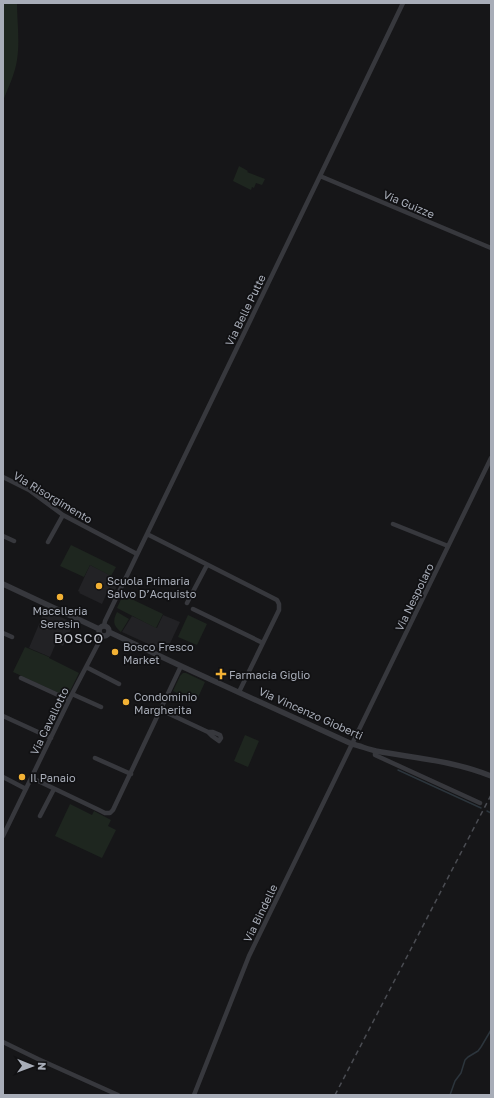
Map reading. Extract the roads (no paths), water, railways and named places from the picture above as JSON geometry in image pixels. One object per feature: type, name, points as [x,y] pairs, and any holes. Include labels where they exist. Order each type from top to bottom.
[{"type":"street","name":"Via Belle Putte","points":[[101,630],[402,3]]},
{"type":"street","name":"Via Guizze","points":[[320,176],[491,248]]},
{"type":"street","name":"Via Nespolaro","points":[[352,744],[491,458]]},
{"type":"street","name":"Via Risorgimento","points":[[3,477],[28,490],[62,515],[137,554]]},
{"type":"street","points":[[48,542],[62,515]]},
{"type":"street","points":[[394,524],[448,546]]},
{"type":"street","points":[[147,534],[277,600],[279,610],[239,692]]},
{"type":"street","points":[[3,536],[14,541]]},
{"type":"street","points":[[187,603],[207,564]]},
{"type":"street","points":[[3,584],[101,630]]},
{"type":"street","points":[[193,609],[263,643]]},
{"type":"street","name":"Via Vincenzo Gioberti","points":[[101,630],[105,636],[109,632],[352,744],[375,751],[443,761],[488,775]]},
{"type":"street","name":"Via Cavallotto","points":[[3,836],[98,644],[101,630]]},
{"type":"street","points":[[3,633],[12,637]]},
{"type":"street","points":[[32,778],[106,813],[110,813],[113,810],[131,774],[181,666]]},
{"type":"street","points":[[86,667],[120,684]]},
{"type":"street","points":[[21,678],[69,700]]},
{"type":"street","points":[[72,694],[101,707]]},
{"type":"street","points":[[161,710],[208,732]]},
{"type":"street","points":[[3,716],[51,738]]},
{"type":"street","name":"Via Bindelle","points":[[194,1095],[249,956],[352,744]]},
{"type":"street","name":"Via Vincenzo Gioberti","points":[[375,751],[375,755],[480,803]]},
{"type":"street","points":[[95,758],[131,774]]},
{"type":"street","points":[[3,777],[26,789]]},
{"type":"street","points":[[40,816],[54,789]]},
{"type":"street","points":[[3,1042],[118,1095]]},
{"type":"waterway","points":[[398,770],[481,808]]},
{"type":"waterway","points":[[487,811],[491,813]]},
{"type":"waterway","points":[[450,1095],[455,1081],[461,1073],[465,1060],[478,1051],[491,1030]]},
{"type":"railway","points":[[335,1095],[491,795]]},
{"type":"place","name":"Scuola Primaria Salvo D’Acquisto","points":[[99,586]]},
{"type":"place","name":"Macelleria Seresin","points":[[60,597]]},
{"type":"place","name":"Bosco Fresco Market","points":[[115,652]]},
{"type":"place","name":"Farmacia Giglio","points":[[221,674]]},
{"type":"place","name":"Condominio Margherita","points":[[126,702]]},
{"type":"place","name":"Il Panaio","points":[[22,777]]},
{"type":"district","name":"BOSCO","points":[[79,638]]}]
